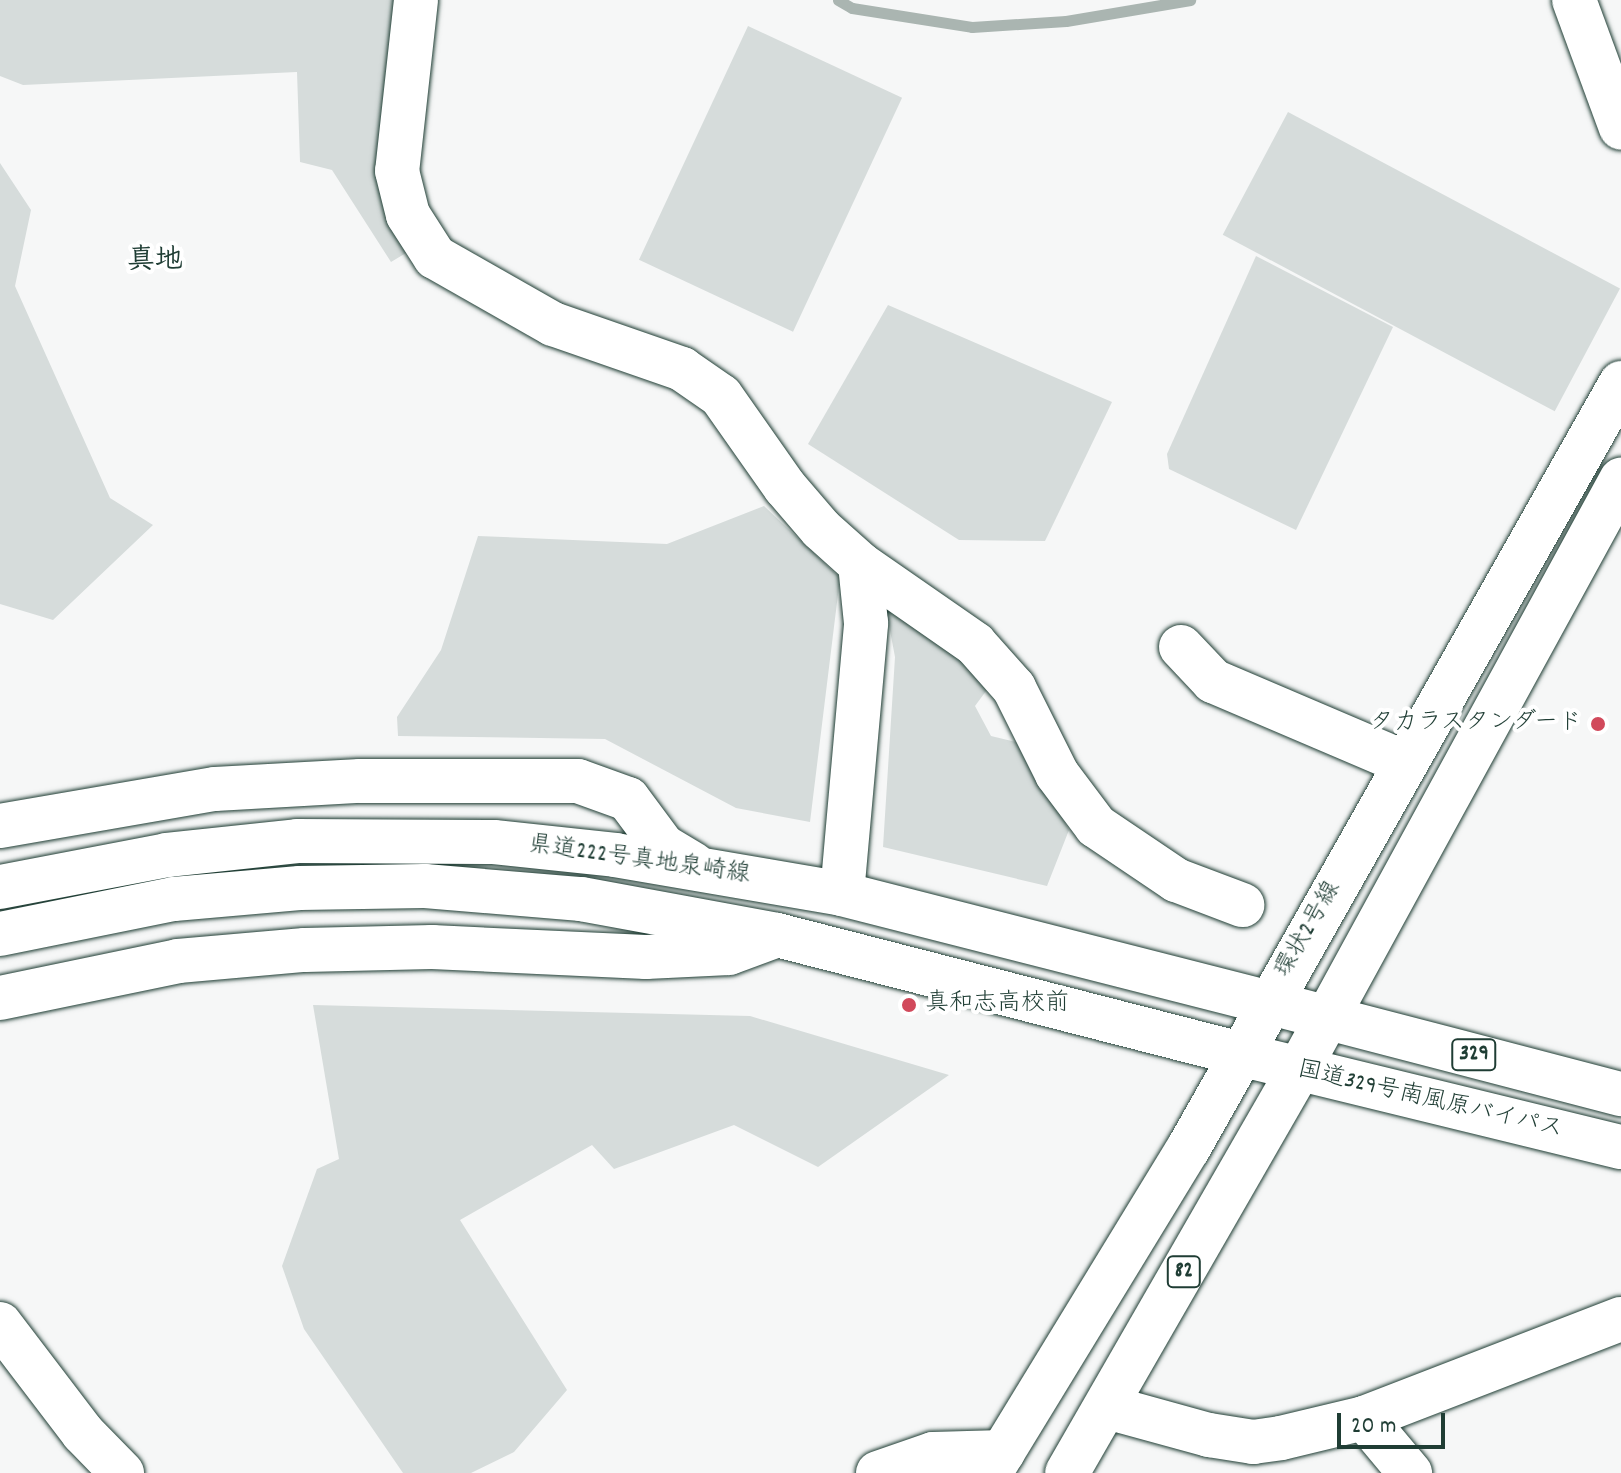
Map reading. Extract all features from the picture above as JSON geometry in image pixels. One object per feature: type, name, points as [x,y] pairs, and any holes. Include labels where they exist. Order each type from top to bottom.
[{"type":"main road","points":[[416,0],[397,171],[408,215],[435,257],[553,324],[682,369],[721,396],[785,487],[860,564],[975,644],[1014,688],[1057,774],[1096,826],[1176,880],[1242,905]]},
{"type":"main road","points":[[1574,0],[1621,128]]},
{"type":"main road","name":"環状2号線","points":[[996,1462],[1138,1234],[1621,383]]},
{"type":"main road","name":"82","points":[[1067,1473],[1298,1071],[1621,480]]},
{"type":"main road","points":[[842,894],[866,623],[860,564]]},
{"type":"main road","points":[[1181,647],[1213,681],[1405,763]]},
{"type":"main road","points":[[0,826],[215,789],[360,781],[578,781],[628,799],[663,846],[700,868]]},
{"type":"main road","name":"県道222号真地泉崎線","points":[[0,887],[167,855],[364,838],[494,842],[700,868],[842,894],[1267,1002]]},
{"type":"main road","name":"県道222号真地泉崎線","points":[[0,934],[174,899],[365,885],[581,899],[777,935],[1239,1054]]},
{"type":"main road","points":[[0,998],[118,971],[292,951],[432,947],[646,957],[729,953],[777,935]]},
{"type":"main road","name":"329","points":[[1267,1002],[1621,1094]]},
{"type":"main road","name":"国道329号南風原バイパス","points":[[1239,1054],[1298,1071],[1621,1147]]},
{"type":"main road","points":[[1107,1407],[1209,1435],[1253,1442],[1285,1456],[1364,1418],[1621,1319]]},
{"type":"main road","points":[[0,1324],[83,1433],[122,1473]]},
{"type":"main road","points":[[1364,1418],[1410,1473]]},
{"type":"main road","points":[[878,1473],[933,1454],[996,1462]]},
{"type":"shaded area","points":[[0,0],[397,0],[406,253],[391,262],[332,170],[300,162],[297,72],[23,85],[0,76]]},
{"type":"shaded area","points":[[748,26],[902,98],[793,332],[639,260]]},
{"type":"shaded area","points":[[1288,112],[1620,289],[1555,411],[1223,235]]},
{"type":"shaded area","points":[[0,163],[31,210],[15,286],[110,498],[153,525],[53,620],[0,604]]},
{"type":"shaded area","points":[[1256,256],[1393,327],[1296,530],[1169,469],[1167,454]]},
{"type":"shaded area","points":[[888,305],[1112,402],[1045,541],[959,540],[808,444]]},
{"type":"shaded area","points":[[764,506],[840,578],[810,822],[736,808],[605,739],[398,736],[397,717],[441,650],[478,536],[667,544]]},
{"type":"shaded area","points":[[885,604],[954,649],[989,687],[975,706],[991,736],[1020,743],[1069,830],[1047,886],[883,847],[895,657]]},
{"type":"shaded area","points":[[313,1005],[750,1016],[949,1075],[818,1167],[734,1125],[614,1169],[592,1145],[460,1220],[567,1390],[514,1452],[471,1473],[403,1473],[304,1329],[282,1266],[317,1169],[339,1159]]},
{"type":"waterway","points":[[838,0],[852,8],[972,27],[1066,21],[1190,0]]},
{"type":"place","name":"タカラスタンダード","points":[[1598,724]]},
{"type":"place","name":"真和志高校前","points":[[909,1005]]},
{"type":"district","name":"真地","points":[[155,262]]}]
